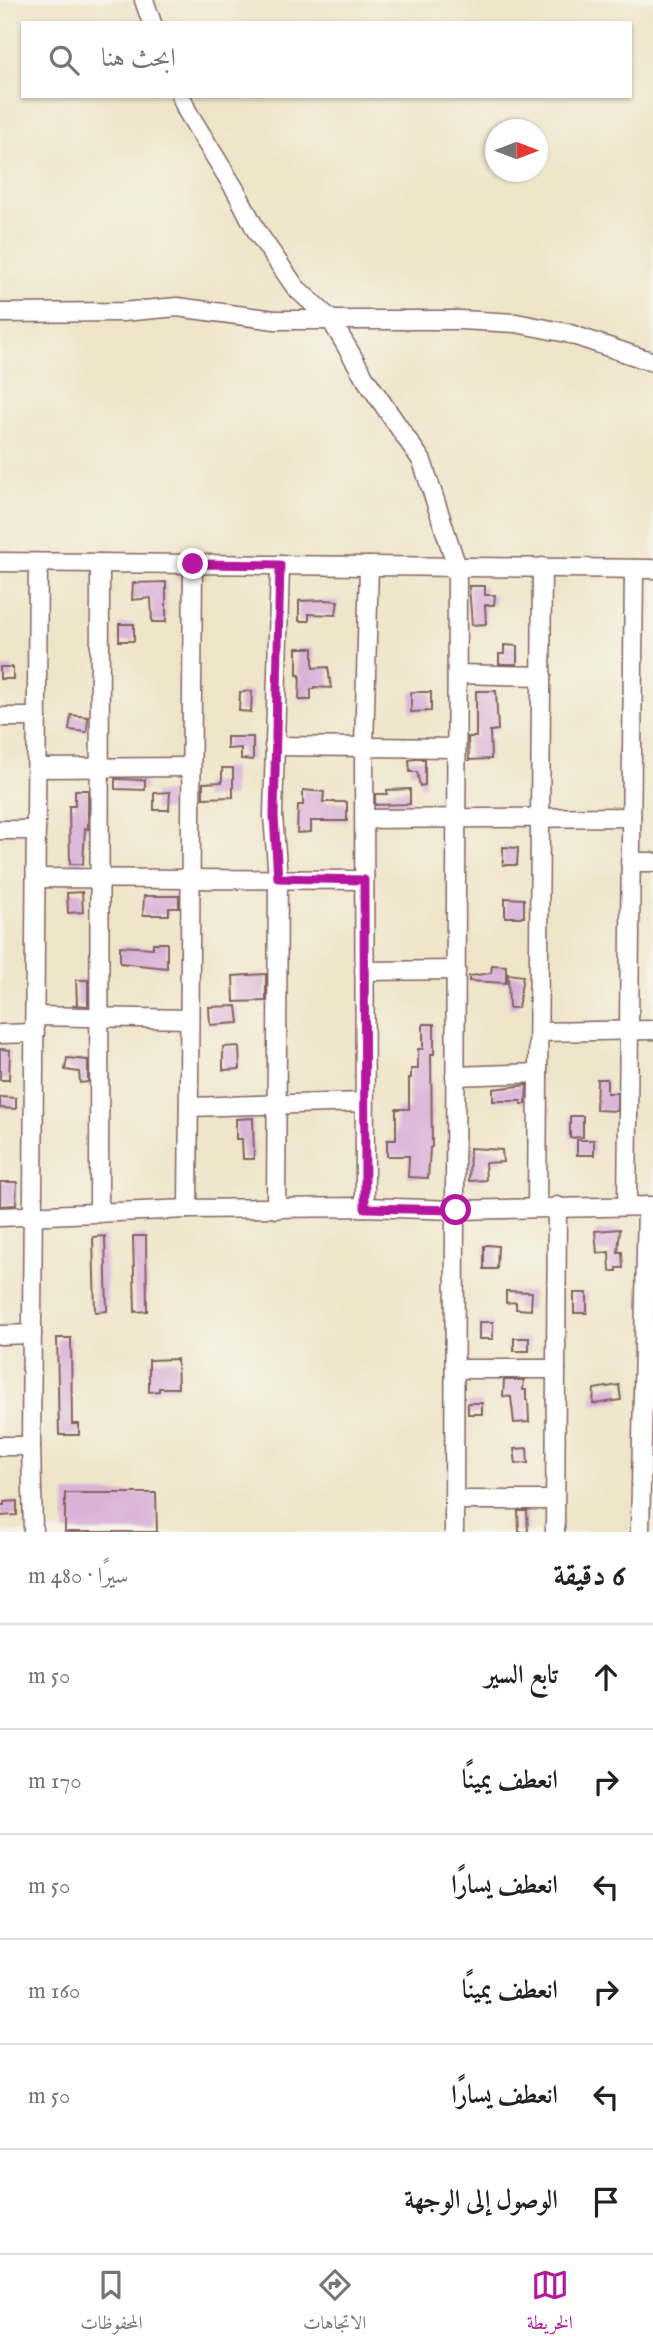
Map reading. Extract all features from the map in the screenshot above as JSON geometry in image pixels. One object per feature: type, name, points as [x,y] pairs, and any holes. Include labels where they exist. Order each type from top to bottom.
[{"type":"street","points":[[144,0],[151,21]]},
{"type":"street","points":[[182,98],[257,232],[296,288],[331,320],[365,378],[422,461],[457,567],[454,1532]]},
{"type":"street","points":[[0,313],[122,312],[177,307],[275,320],[460,320],[516,323],[567,332],[653,362]]},
{"type":"street","points":[[0,562],[653,569]]},
{"type":"street","points":[[33,1532],[31,1446],[38,563]]},
{"type":"street","points":[[99,1213],[100,563]]},
{"type":"street","points":[[188,1209],[193,564]]},
{"type":"street","points":[[276,1209],[278,878],[274,816],[274,746],[280,565]]},
{"type":"street","points":[[365,1208],[364,747],[369,566]]},
{"type":"street","points":[[537,1207],[542,568]]},
{"type":"street","points":[[627,1206],[634,569]]},
{"type":"street","points":[[457,674],[542,676]]},
{"type":"street","points":[[0,717],[37,718]]},
{"type":"street","points":[[274,746],[456,748]]},
{"type":"street","points":[[37,768],[191,767]]},
{"type":"street","points":[[364,820],[631,817]]},
{"type":"street","points":[[0,830],[36,830]]},
{"type":"street","points":[[630,862],[653,862]]},
{"type":"street","points":[[36,878],[364,880]]},
{"type":"street","points":[[364,971],[456,970]]},
{"type":"street","points":[[0,1034],[35,1024],[98,1017],[189,1019]]},
{"type":"street","points":[[539,1032],[653,1030]]},
{"type":"street","points":[[455,1076],[538,1073]]},
{"type":"street","points":[[189,1107],[364,1102]]},
{"type":"street","points":[[555,1532],[557,1206]]},
{"type":"street","points":[[0,1217],[188,1209],[456,1210],[650,1206],[645,1520]]},
{"type":"street","points":[[0,1335],[32,1335]]},
{"type":"street","points":[[455,1369],[556,1369]]},
{"type":"street","points":[[0,1446],[31,1446]]},
{"type":"street","points":[[454,1500],[555,1500]]},
{"type":"building","points":[[166,582],[166,622],[152,622],[151,598],[132,600],[133,583]]},
{"type":"building","points":[[469,586],[485,586],[485,595],[495,595],[494,605],[485,605],[486,624],[472,625]]},
{"type":"building","points":[[299,601],[338,601],[336,615],[309,614],[309,621],[299,621]]},
{"type":"building","points":[[119,624],[134,624],[134,641],[119,641]]},
{"type":"building","points":[[504,645],[517,646],[517,664],[499,664],[499,654],[504,654]]},
{"type":"building","points":[[297,648],[313,648],[313,668],[328,667],[331,688],[314,687],[311,689],[311,700],[299,700]]},
{"type":"building","points":[[0,667],[13,667],[13,679],[0,679]]},
{"type":"building","points":[[252,691],[251,712],[239,711],[240,692]]},
{"type":"building","points":[[476,691],[496,691],[498,730],[490,731],[491,759],[469,760],[468,737],[476,737]]},
{"type":"building","points":[[411,692],[431,692],[431,711],[411,712]]},
{"type":"building","points":[[71,715],[88,717],[87,732],[69,730]]},
{"type":"building","points":[[227,737],[253,737],[253,760],[241,759],[241,748],[227,749]]},
{"type":"building","points":[[425,759],[425,785],[420,786],[417,772],[410,772],[409,760]]},
{"type":"building","points":[[222,768],[233,768],[233,797],[203,798],[203,783],[222,782]]},
{"type":"building","points":[[115,779],[145,780],[145,790],[115,789]]},
{"type":"building","points":[[410,789],[410,804],[375,805],[375,794],[387,794],[387,790]]},
{"type":"building","points":[[75,790],[88,790],[88,829],[85,828],[83,864],[70,864],[69,806],[75,806]]},
{"type":"building","points":[[303,790],[324,792],[323,802],[347,802],[347,821],[311,821],[311,832],[297,833],[298,805],[303,805]]},
{"type":"building","points":[[170,792],[169,810],[154,810],[154,793]]},
{"type":"building","points":[[503,847],[518,848],[517,865],[503,865]]},
{"type":"building","points":[[82,892],[83,912],[68,913],[67,893]]},
{"type":"building","points":[[144,896],[179,896],[179,908],[169,908],[169,915],[143,915]]},
{"type":"building","points":[[505,898],[524,899],[524,917],[505,917]]},
{"type":"building","points":[[153,943],[167,943],[167,968],[120,963],[120,946],[153,948]]},
{"type":"building","points":[[492,965],[506,966],[506,983],[469,981],[469,976],[491,973]]},
{"type":"building","points":[[266,974],[266,1001],[234,1002],[233,976]]},
{"type":"building","points":[[508,974],[523,976],[518,1008],[509,1008]]},
{"type":"building","points":[[76,980],[88,980],[88,1006],[75,1005]]},
{"type":"building","points":[[237,1006],[239,1023],[210,1025],[209,1007]]},
{"type":"building","points":[[423,1024],[434,1024],[434,1054],[431,1054],[432,1147],[428,1178],[408,1177],[409,1156],[387,1156],[387,1140],[396,1140],[396,1109],[409,1109],[409,1078],[411,1069],[418,1069],[418,1049],[423,1049]]},
{"type":"building","points":[[239,1046],[240,1069],[223,1070],[223,1047]]},
{"type":"building","points":[[0,1049],[10,1050],[9,1080],[0,1080]]},
{"type":"building","points":[[67,1058],[88,1060],[88,1082],[80,1083],[79,1072],[65,1070]]},
{"type":"building","points":[[597,1079],[607,1079],[607,1093],[617,1093],[617,1111],[596,1110]]},
{"type":"building","points":[[527,1085],[526,1104],[521,1104],[521,1101],[493,1101],[493,1089]]},
{"type":"building","points":[[0,1097],[16,1098],[16,1109],[0,1108]]},
{"type":"building","points":[[570,1116],[583,1116],[583,1137],[570,1138]]},
{"type":"building","points":[[253,1118],[254,1159],[243,1159],[242,1139],[236,1139],[236,1119]]},
{"type":"building","points":[[577,1140],[594,1140],[594,1155],[577,1155]]},
{"type":"building","points":[[470,1148],[502,1150],[503,1162],[485,1163],[486,1180],[469,1181]]},
{"type":"building","points":[[0,1182],[17,1182],[16,1205],[0,1206]]},
{"type":"building","points":[[620,1229],[618,1252],[622,1252],[623,1268],[610,1271],[609,1252],[597,1253],[595,1231]]},
{"type":"building","points":[[105,1236],[107,1311],[95,1312],[93,1237]]},
{"type":"building","points":[[133,1236],[146,1236],[147,1311],[135,1312]]},
{"type":"building","points":[[484,1246],[498,1246],[497,1269],[484,1269]]},
{"type":"building","points":[[506,1291],[532,1292],[531,1310],[516,1309],[516,1302],[506,1303]]},
{"type":"building","points":[[574,1293],[587,1293],[587,1313],[574,1313]]},
{"type":"building","points":[[479,1322],[493,1322],[493,1339],[479,1339]]},
{"type":"building","points":[[57,1338],[71,1338],[72,1424],[79,1424],[79,1435],[59,1435]]},
{"type":"building","points":[[514,1338],[529,1338],[529,1351],[514,1351]]},
{"type":"building","points":[[177,1359],[178,1388],[159,1388],[159,1391],[149,1392],[149,1360]]},
{"type":"building","points":[[504,1380],[524,1380],[523,1390],[526,1390],[528,1400],[529,1422],[514,1423],[511,1397],[503,1396]]},
{"type":"building","points":[[619,1385],[621,1400],[593,1404],[594,1389]]},
{"type":"building","points":[[468,1403],[482,1403],[482,1414],[468,1414]]},
{"type":"building","points":[[527,1448],[528,1463],[516,1464],[514,1449]]},
{"type":"building","points":[[65,1493],[156,1493],[157,1532],[65,1532]]},
{"type":"building","points":[[17,1501],[17,1515],[0,1516],[0,1505]]},
{"type":"building","points":[[518,1511],[527,1511],[528,1532],[519,1532]]},
{"type":"route","points":[[193,564],[280,565],[274,746],[274,816],[278,878],[364,880],[365,1208],[456,1210]]}]
